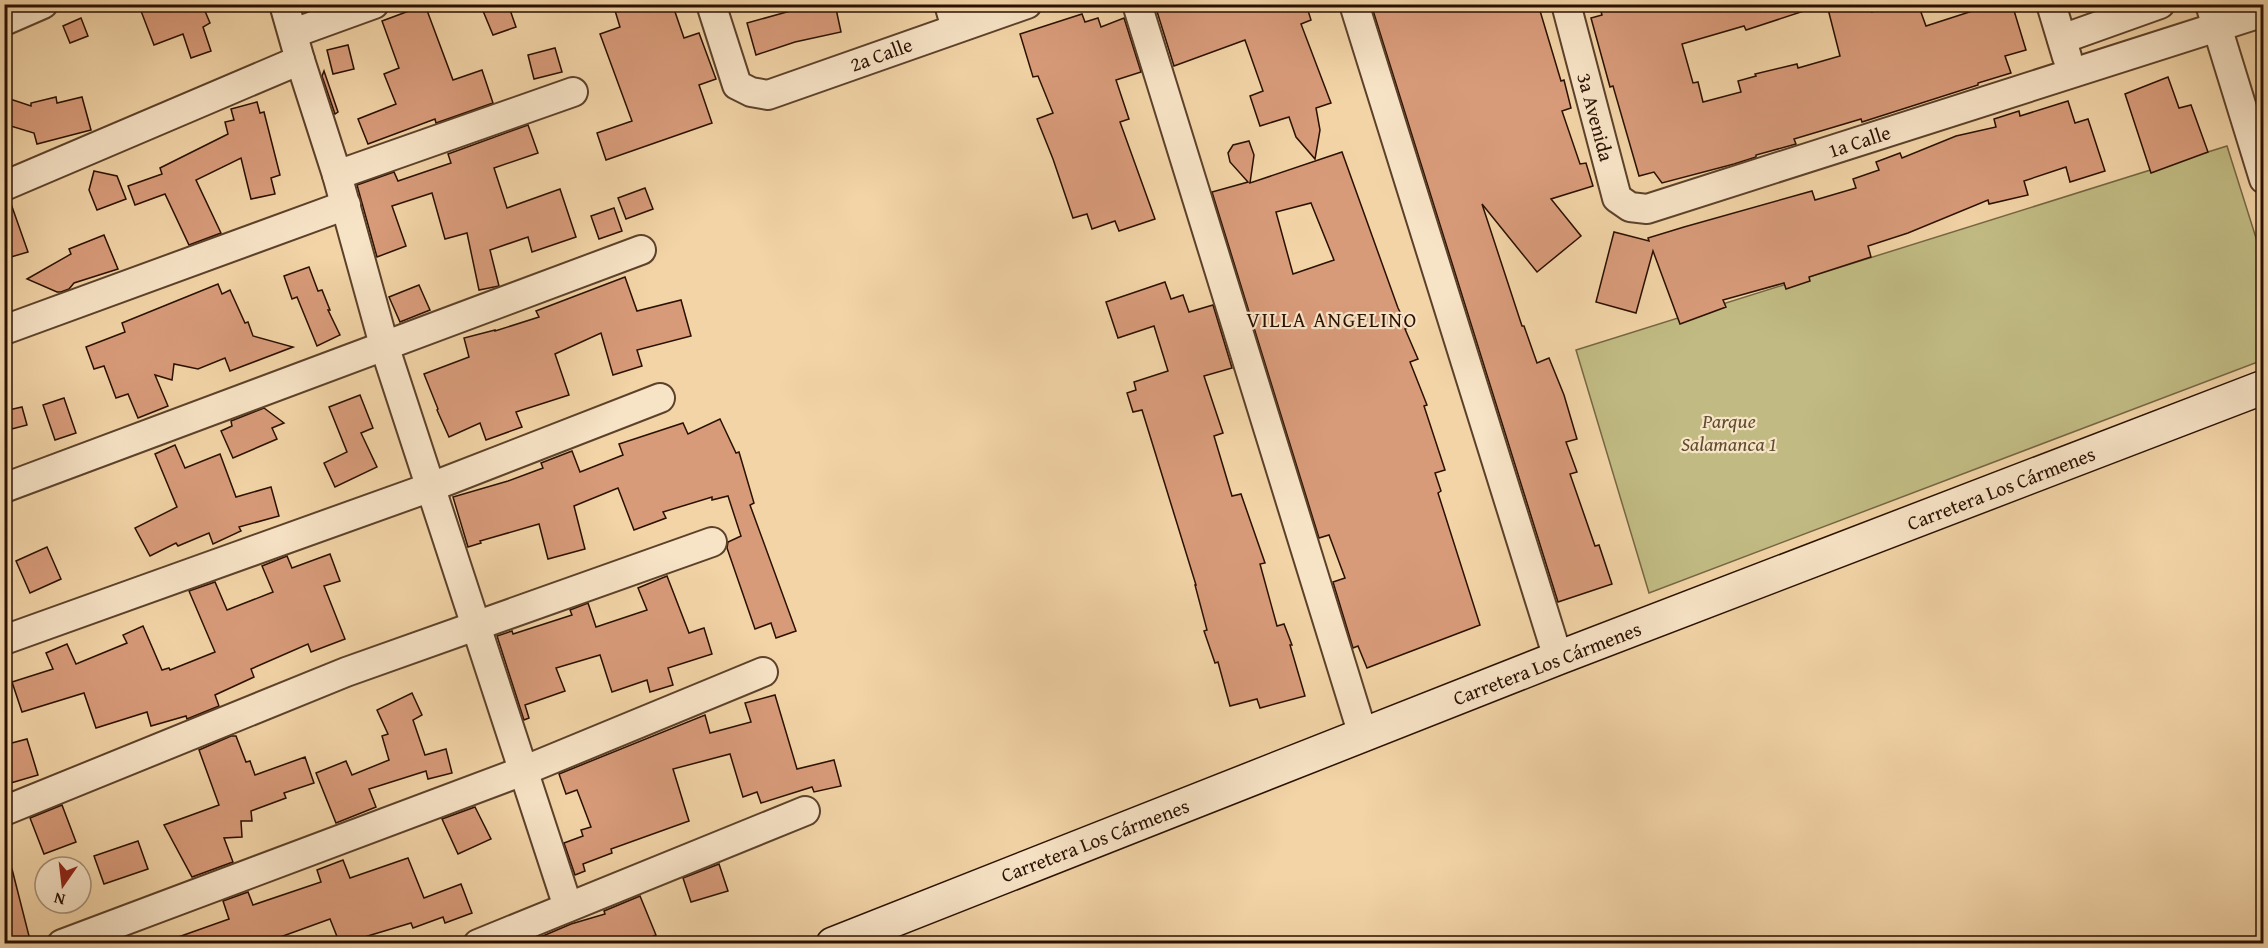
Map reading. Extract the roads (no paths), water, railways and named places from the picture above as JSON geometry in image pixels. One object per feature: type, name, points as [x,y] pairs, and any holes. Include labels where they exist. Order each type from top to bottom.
[{"type":"main road","name":"Carretera Los Cármenes","points":[[833,944],[1558,658],[2264,387]]},
{"type":"street","points":[[4,21],[43,4]]},
{"type":"street","points":[[284,4],[346,205],[384,345],[568,907]]},
{"type":"street","points":[[294,33],[374,4]]},
{"type":"street","name":"2a Calle","points":[[711,4],[737,85],[751,92],[768,95],[952,16],[1027,4]]},
{"type":"street","points":[[1137,4],[1363,735]]},
{"type":"street","points":[[1354,4],[1558,658]]},
{"type":"street","name":"3a Avenida","points":[[1566,4],[1617,198],[1630,207],[1647,209]]},
{"type":"street","points":[[2051,4],[2071,74]]},
{"type":"street","points":[[2062,39],[2160,4]]},
{"type":"street","points":[[2259,17],[2213,16],[2264,179]]},
{"type":"street","name":"1a Calle","points":[[1647,209],[2115,60],[2213,16]]},
{"type":"street","points":[[4,186],[300,60]]},
{"type":"street","points":[[337,175],[573,92]]},
{"type":"street","points":[[4,330],[346,205]]},
{"type":"street","points":[[4,488],[641,250]]},
{"type":"street","points":[[4,640],[431,487],[660,398]]},
{"type":"street","points":[[4,811],[346,672],[712,542]]},
{"type":"street","points":[[62,944],[523,771],[763,672]]},
{"type":"street","points":[[478,944],[805,811]]},
{"type":"district","name":"VILLA ANGELINO","points":[[1332,319]]},
{"type":"park label","name":"Parque Salamanca 1","points":[[1729,432]]}]
